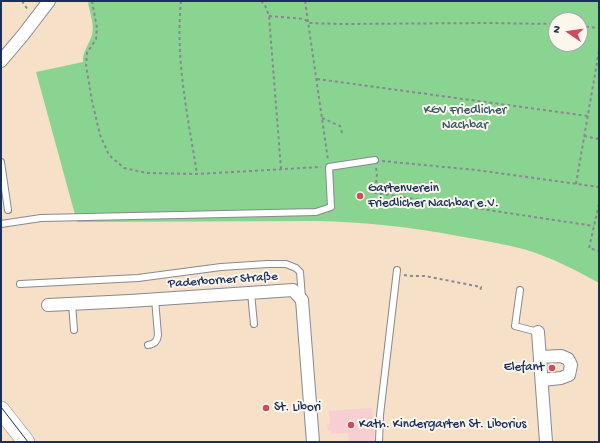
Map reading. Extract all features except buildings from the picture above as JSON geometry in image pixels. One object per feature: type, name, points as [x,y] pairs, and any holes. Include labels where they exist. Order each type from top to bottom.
[{"type":"main road","points":[[1,410],[26,442]]},
{"type":"street","points":[[1,61],[49,1]]},
{"type":"street","name":"Paderborner Straße","points":[[48,305],[293,290],[302,300]]},
{"type":"street","points":[[302,300],[313,442]]},
{"type":"street","points":[[538,332],[546,442]]},
{"type":"street","points":[[540,357],[561,356],[568,358],[571,365],[568,375],[561,378],[542,380]]},
{"type":"lane","points":[[1,224],[41,218],[316,212],[331,207],[329,167],[375,160]]},
{"type":"lane","points":[[1,162],[8,210]]},
{"type":"lane","points":[[20,284],[138,278],[221,267],[286,264],[296,268],[300,272],[302,300]]},
{"type":"lane","points":[[380,442],[380,415],[397,272]]},
{"type":"lane","points":[[520,290],[515,326],[538,332]]},
{"type":"lane","points":[[251,293],[254,324]]},
{"type":"lane","points":[[148,345],[154,344],[158,335],[155,299]]},
{"type":"lane","points":[[72,303],[74,330]]},
{"type":"path","points":[[22,1],[31,14]]},
{"type":"path","points":[[92,1],[97,28],[96,38],[87,53],[86,65],[100,135],[109,155],[124,168],[148,173],[197,174],[329,167],[306,1]]},
{"type":"path","points":[[181,1],[180,38],[183,81],[197,174]]},
{"type":"path","points":[[261,1],[265,5],[269,16],[280,169]]},
{"type":"path","points":[[269,16],[304,19],[308,22],[548,24]]},
{"type":"path","points":[[588,27],[599,28]]},
{"type":"path","points":[[576,184],[599,51]]},
{"type":"path","points":[[317,79],[588,116]]},
{"type":"path","points":[[322,118],[340,126],[342,133]]},
{"type":"path","points":[[584,136],[599,139]]},
{"type":"path","points":[[594,226],[375,193],[377,174],[375,160],[476,170],[599,187]]},
{"type":"path","points":[[599,204],[589,248],[599,250]]},
{"type":"path","points":[[397,272],[411,276],[424,276],[481,287],[480,292]]},
{"type":"shaded area","name":"Kath. Kindergarten St. Liborius","points":[[372,408],[375,442],[349,442],[348,433],[331,434],[331,430],[328,431],[327,425],[330,424],[329,411]]},
{"type":"green space","name":"KGV Friedlicher Nachbar","points":[[88,1],[599,1],[599,283],[582,273],[527,250],[440,233],[405,228],[352,222],[316,221],[77,222],[36,72],[83,62],[86,48],[93,31]]},
{"type":"tram line","points":[[1,407],[28,442]]},
{"type":"place","name":"Gartenverein Friedlicher Nachbar e.V.","points":[[360,196]]},
{"type":"place","name":"Elefant","points":[[552,368]]},
{"type":"place","name":"St. Libori","points":[[266,408]]},
{"type":"place","name":"Kath. Kindergarten St. Liborius","points":[[351,425]]}]
